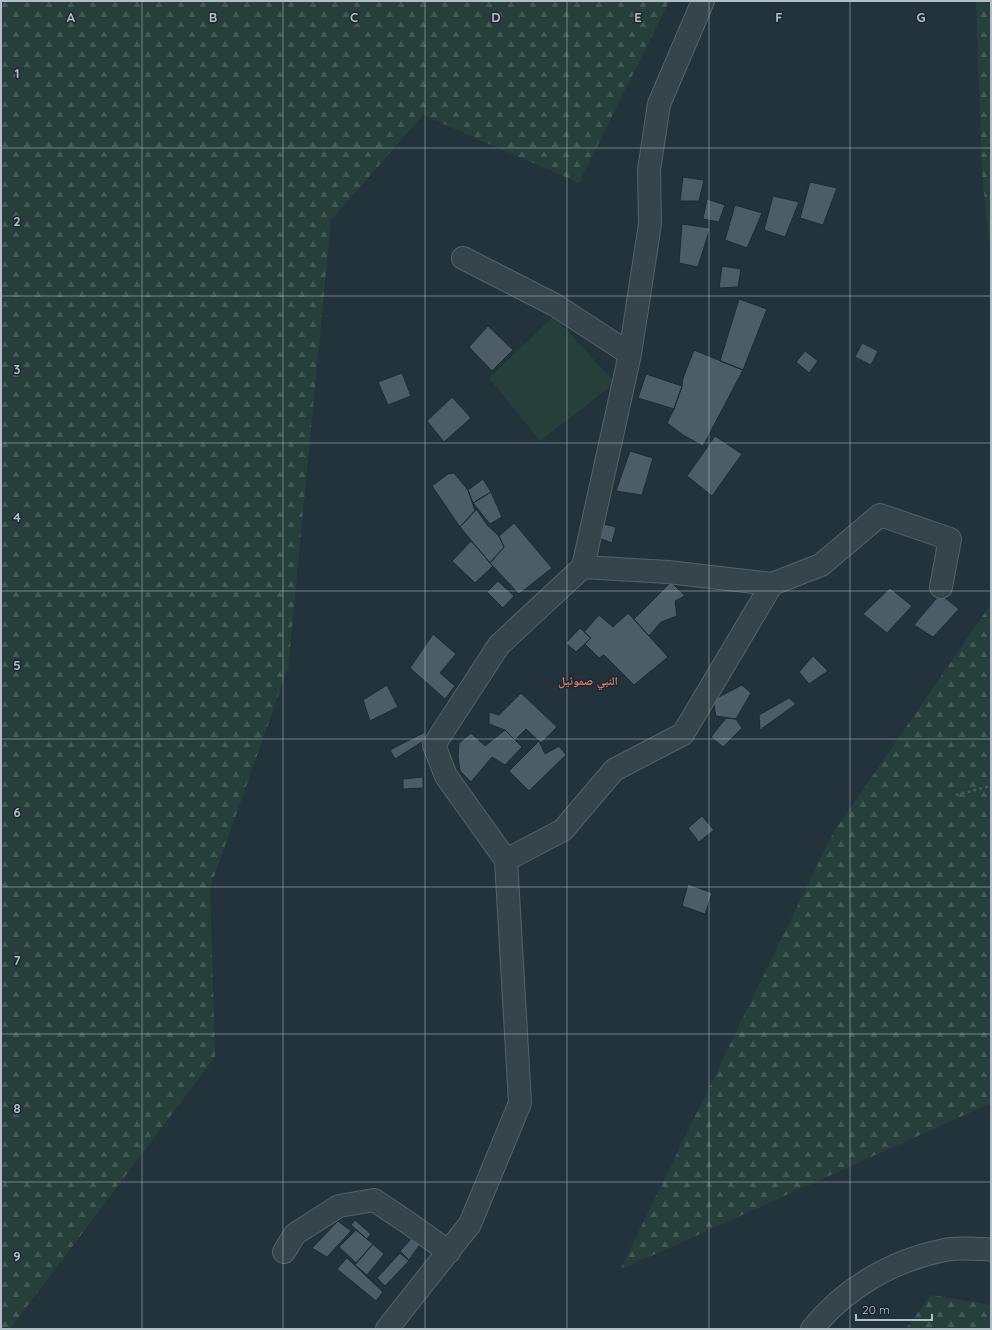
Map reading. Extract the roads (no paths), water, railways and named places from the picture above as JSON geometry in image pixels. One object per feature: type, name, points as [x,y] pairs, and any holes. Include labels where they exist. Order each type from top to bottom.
[{"type":"street","points":[[387,1329],[470,1224],[520,1103],[506,860],[446,776],[434,745],[499,645],[583,567],[630,354],[650,224],[649,170],[659,104],[704,1]]},
{"type":"street","points":[[463,258],[554,305],[630,354]]},
{"type":"street","points":[[583,567],[668,572],[772,584],[821,565],[880,515],[950,539],[941,587]]},
{"type":"street","points":[[506,860],[563,830],[614,770],[683,734],[772,584]]},
{"type":"street","points":[[284,1252],[295,1234],[339,1206],[374,1200],[449,1252]]},
{"type":"street","points":[[812,1329],[823,1315],[852,1290],[878,1273],[910,1260],[946,1250],[991,1250]]},
{"type":"district","name":"النبي صموئيل","points":[[588,681]]}]
